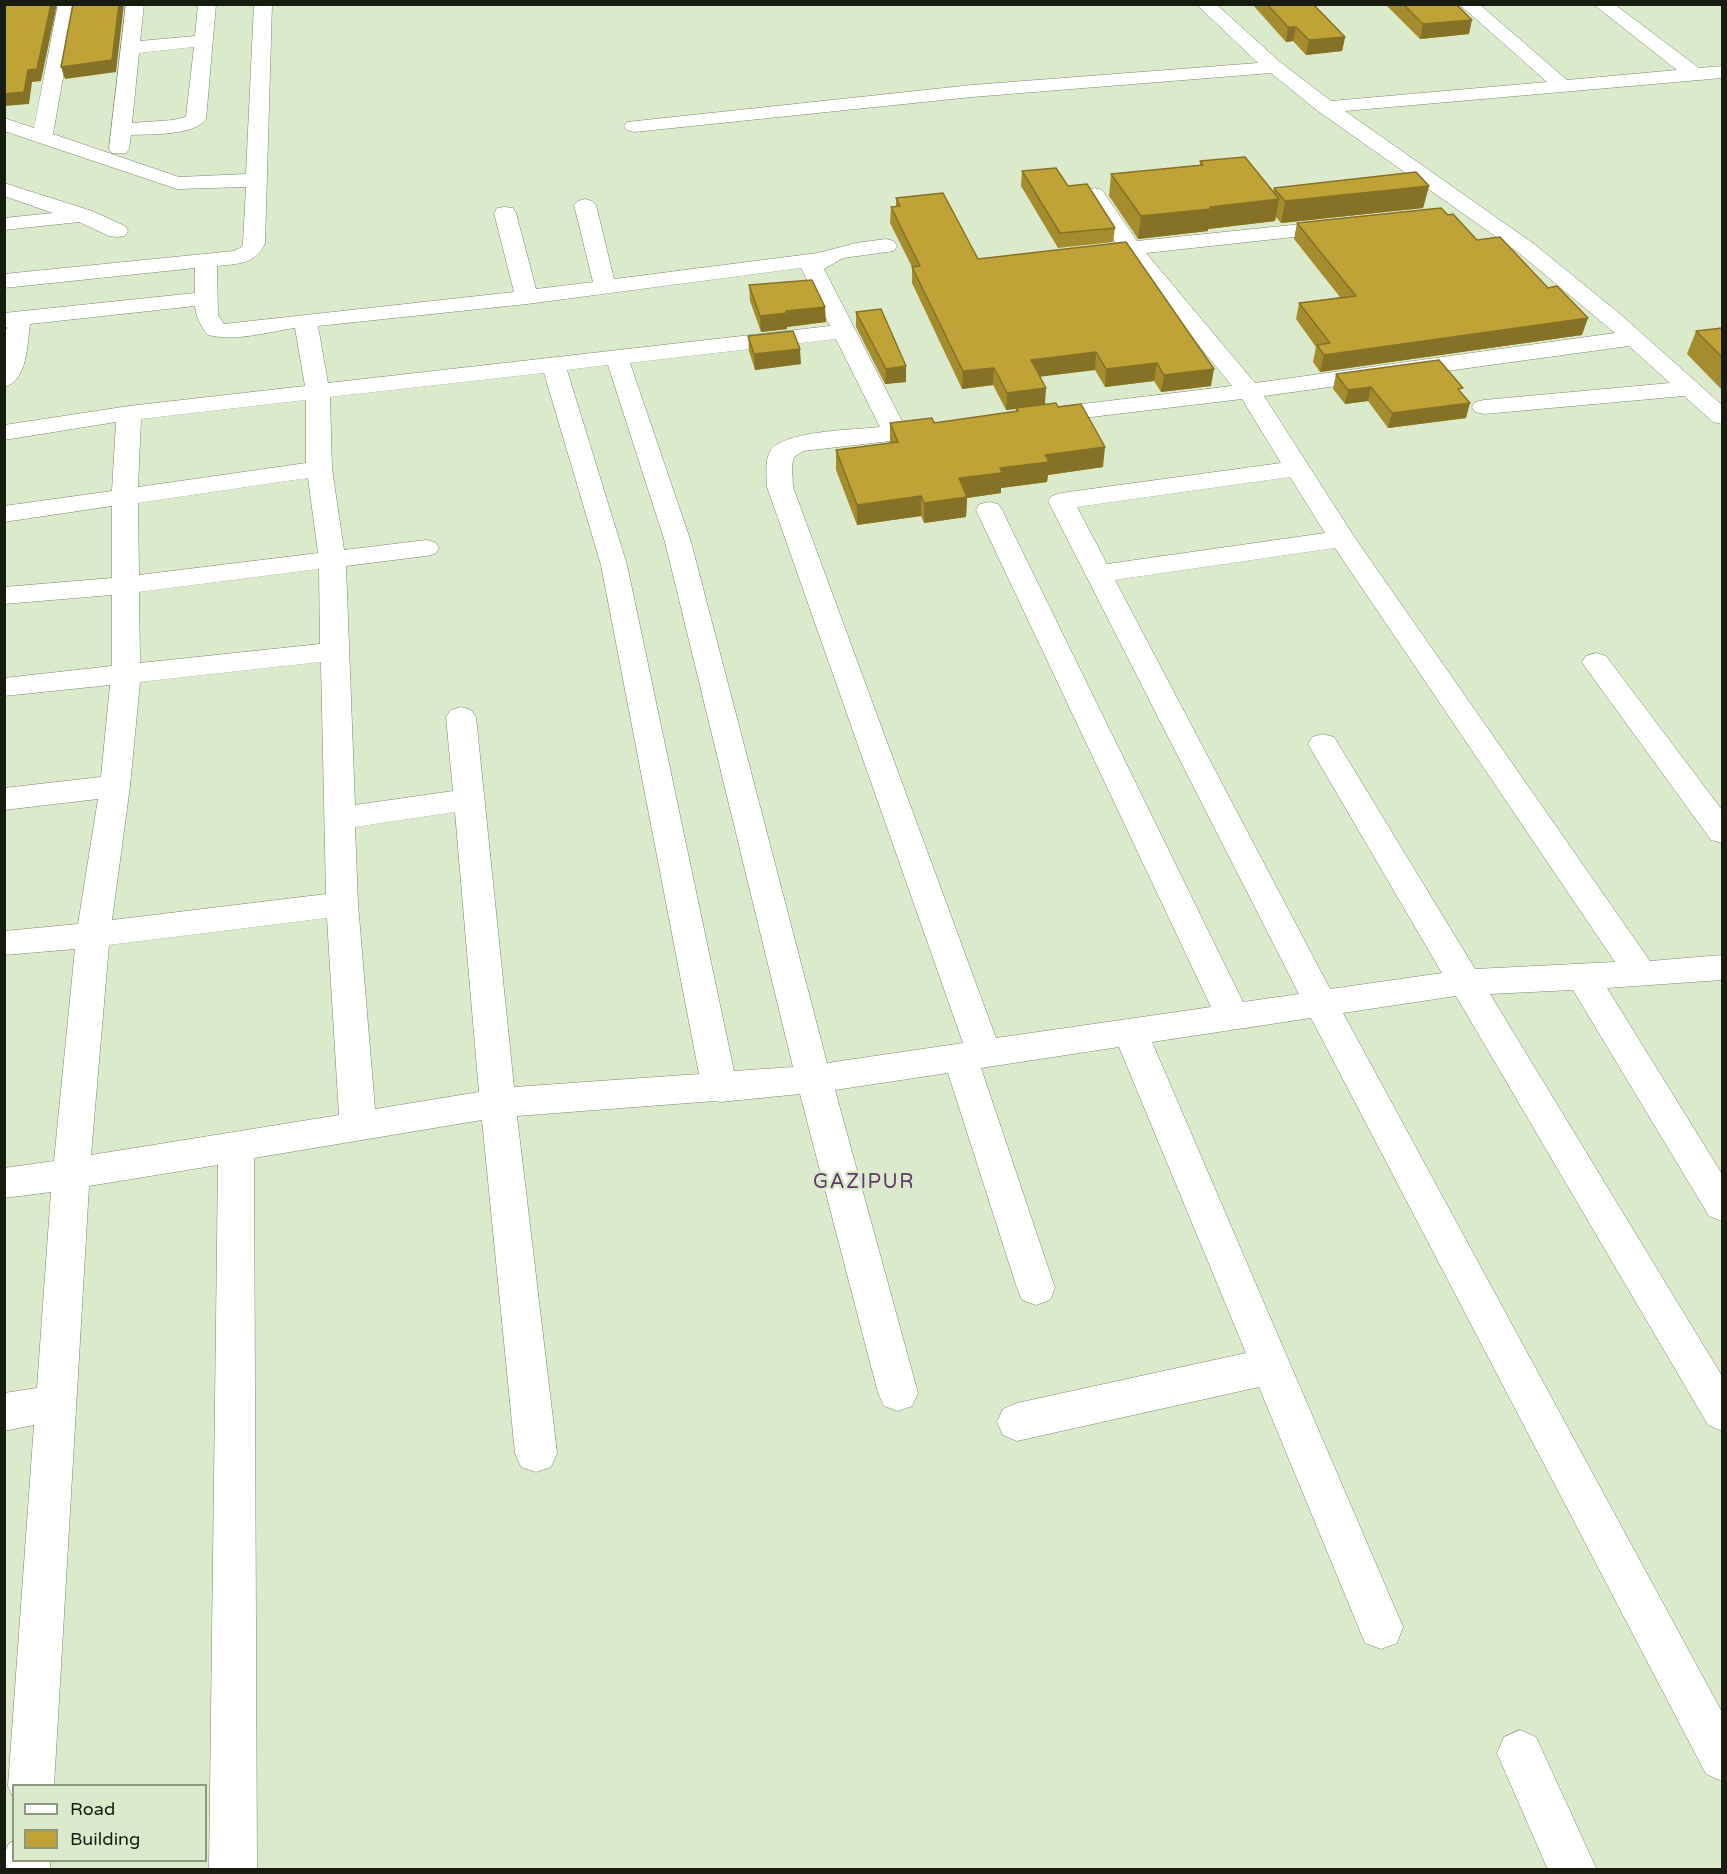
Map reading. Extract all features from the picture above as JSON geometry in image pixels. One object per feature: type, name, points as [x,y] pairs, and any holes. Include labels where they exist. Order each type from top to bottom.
[{"type":"street","points":[[42,137],[67,4]]},
{"type":"street","points":[[118,162],[135,4]]},
{"type":"street","points":[[121,129],[193,122],[196,119],[207,4]]},
{"type":"street","points":[[4,281],[239,257],[251,251],[254,243],[263,4]]},
{"type":"street","points":[[1205,4],[1233,33],[1273,67],[1325,107],[1476,211],[1596,306],[1722,417]]},
{"type":"street","points":[[1468,4],[1563,86]]},
{"type":"street","points":[[1602,4],[1694,74]]},
{"type":"street","points":[[130,48],[205,40]]},
{"type":"street","points":[[633,126],[972,91],[1273,67]]},
{"type":"street","points":[[1325,107],[1722,72]]},
{"type":"street","points":[[4,124],[177,183],[256,180]]},
{"type":"street","points":[[4,189],[84,216],[117,231]]},
{"type":"street","points":[[1095,194],[1131,249],[1249,391],[1342,539],[1641,974]]},
{"type":"street","points":[[585,206],[605,287]]},
{"type":"street","points":[[1440,215],[1476,211]]},
{"type":"street","points":[[505,213],[527,297]]},
{"type":"street","points":[[4,224],[84,216]]},
{"type":"street","points":[[1098,252],[1357,224]]},
{"type":"street","points":[[206,259],[207,315],[216,330],[228,331],[305,320],[605,287],[819,259],[886,246]]},
{"type":"street","points":[[819,259],[812,268],[814,275],[845,331],[896,434]]},
{"type":"street","points":[[4,380],[9,375],[12,319],[208,298]]},
{"type":"street","points":[[305,320],[318,392],[318,469],[332,560],[342,904],[358,1126]]},
{"type":"street","points":[[4,447],[14,432],[129,413],[845,331]]},
{"type":"street","points":[[1013,420],[1249,391],[1633,338]]},
{"type":"street","points":[[617,358],[678,542],[814,1079],[898,1393]]},
{"type":"street","points":[[554,365],[614,565],[720,1088]]},
{"type":"street","points":[[1484,407],[1690,388]]},
{"type":"street","points":[[31,1784],[70,1174],[93,935],[115,786],[126,673],[125,496],[129,413]]},
{"type":"street","points":[[955,427],[797,444],[782,453],[779,466],[780,487],[973,1057],[1036,1288]]},
{"type":"street","points":[[1297,468],[1060,501],[1321,1004],[1722,1758]]},
{"type":"street","points":[[4,514],[318,469]]},
{"type":"street","points":[[989,510],[1233,1016]]},
{"type":"street","points":[[1096,574],[1342,539]]},
{"type":"street","points":[[4,596],[127,585],[426,548]]},
{"type":"street","points":[[4,687],[335,651]]},
{"type":"street","points":[[1596,662],[1722,832]]},
{"type":"street","points":[[461,717],[498,1104],[536,1453]]},
{"type":"street","points":[[1323,744],[1722,1412]]},
{"type":"street","points":[[4,799],[115,786]]},
{"type":"street","points":[[341,818],[468,800]]},
{"type":"street","points":[[4,943],[93,935],[342,904]]},
{"type":"street","points":[[4,1183],[498,1104],[814,1079],[1131,1034],[1233,1016],[1466,982],[1641,974],[1719,974]]},
{"type":"street","points":[[1583,978],[1722,1205]]},
{"type":"street","points":[[1131,1034],[1381,1627]]},
{"type":"street","points":[[233,1869],[236,1146]]},
{"type":"street","points":[[1017,1422],[1271,1366]]},
{"type":"street","points":[[4,1412],[56,1403]]},
{"type":"street","points":[[1520,1753],[1573,1869]]},
{"type":"building","points":[[4,4],[51,4],[37,69],[28,70],[24,92],[4,94]]},
{"type":"building","points":[[73,4],[119,4],[112,60],[61,67]]},
{"type":"building","points":[[1267,4],[1313,4],[1345,37],[1309,40],[1296,27],[1288,27]]},
{"type":"building","points":[[1403,4],[1456,4],[1472,20],[1423,24]]},
{"type":"building","points":[[1245,157],[1279,199],[1141,216],[1111,174],[1203,165],[1200,161]]},
{"type":"building","points":[[1056,168],[1068,186],[1087,184],[1115,228],[1060,233],[1022,171]]},
{"type":"building","points":[[1416,172],[1429,186],[1285,201],[1274,188]]},
{"type":"building","points":[[943,193],[978,259],[1126,242],[1214,369],[1164,375],[1157,363],[1106,369],[1096,352],[1031,360],[1046,388],[1007,393],[994,368],[963,371],[912,267],[920,266],[891,207],[900,206],[896,198]]},
{"type":"building","points":[[1441,208],[1448,215],[1453,214],[1477,240],[1500,237],[1548,288],[1557,286],[1588,318],[1324,355],[1317,345],[1330,343],[1299,303],[1356,296],[1297,223]]},
{"type":"building","points":[[812,280],[825,307],[760,316],[749,285]]},
{"type":"building","points":[[881,309],[906,366],[886,369],[856,312]]},
{"type":"building","points":[[1722,328],[1722,357],[1696,331]]},
{"type":"building","points":[[793,331],[800,349],[754,354],[748,336]]},
{"type":"building","points":[[1439,360],[1463,388],[1458,389],[1470,403],[1392,413],[1371,387],[1348,390],[1336,374]]},
{"type":"building","points":[[1056,403],[1058,407],[1081,404],[1105,447],[1045,455],[1049,462],[1000,468],[1002,473],[959,478],[967,497],[924,503],[921,496],[857,505],[836,450],[898,442],[890,423],[932,418],[934,423]]},
{"type":"district","name":"GAZIPUR","points":[[864,1183]]}]
